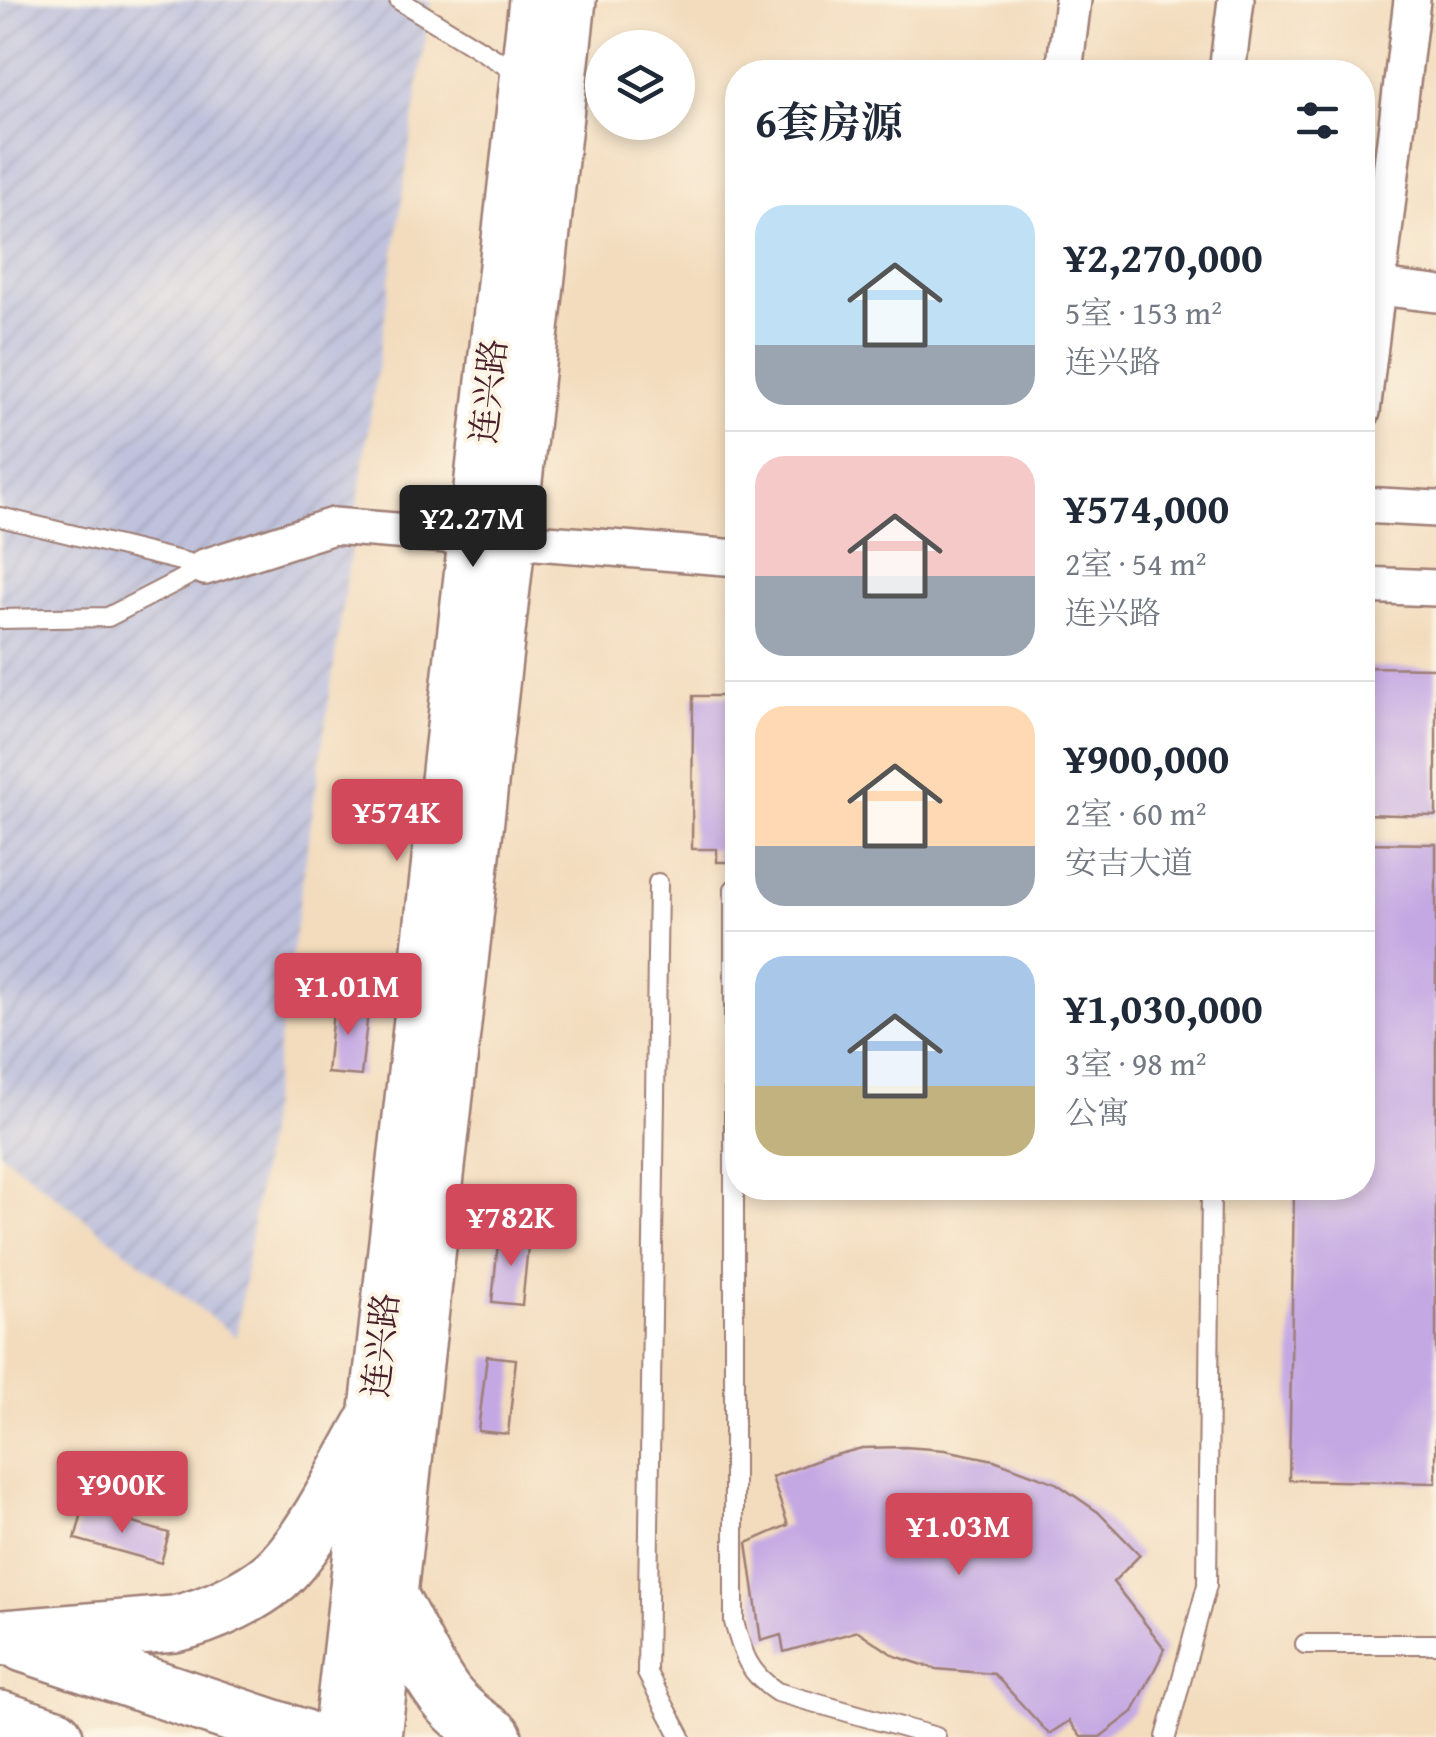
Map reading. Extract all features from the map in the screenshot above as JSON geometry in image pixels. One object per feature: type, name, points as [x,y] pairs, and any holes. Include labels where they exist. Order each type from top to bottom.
[{"type":"highway","points":[[2,1637],[174,1624],[200,1618],[239,1600],[282,1571],[303,1544],[371,1427]]},
{"type":"highway","points":[[393,1603],[446,1696],[467,1718],[494,1737]]},
{"type":"highway","points":[[2,1637],[301,1737]]},
{"type":"highway","points":[[0,1719],[54,1737]]},
{"type":"street","name":"连兴路","points":[[378,1737],[492,539],[523,76],[532,0]]},
{"type":"street","name":"连兴路","points":[[336,1737],[371,1427],[492,539],[573,0]]},
{"type":"street","points":[[1066,60],[1073,0]]},
{"type":"street","points":[[1228,60],[1236,0]]},
{"type":"street","points":[[1375,252],[1412,0]]},
{"type":"street","points":[[1375,287],[1436,294]]},
{"type":"street","points":[[1375,506],[1436,509]]},
{"type":"street","points":[[205,566],[333,526],[725,557]]},
{"type":"street","points":[[1375,586],[1436,588]]},
{"type":"lane","points":[[398,0],[523,76]]},
{"type":"lane","points":[[0,516],[205,566]]},
{"type":"lane","points":[[0,619],[108,617],[205,566]]},
{"type":"lane","points":[[658,883],[647,1673],[681,1737]]},
{"type":"lane","points":[[734,1200],[734,1622],[742,1654],[758,1680],[777,1692],[936,1737]]},
{"type":"lane","points":[[1166,1737],[1207,1585],[1211,1200]]},
{"type":"lane","points":[[1305,1644],[1436,1644]]},
{"type":"shaded area","points":[[0,0],[431,0],[236,1337],[0,1152]]},
{"type":"building","points":[[1375,667],[1436,668],[1436,816],[1375,814]]},
{"type":"building","points":[[693,696],[725,696],[725,862],[717,862],[717,849],[692,849]]},
{"type":"building","points":[[1375,843],[1436,844],[1436,1483],[1289,1480],[1294,1200],[1375,1200]]},
{"type":"building","points":[[334,1000],[369,1003],[361,1076],[327,1073]]},
{"type":"building","points":[[499,1233],[529,1236],[522,1305],[492,1302]]},
{"type":"building","points":[[487,1356],[516,1359],[508,1434],[478,1431]]},
{"type":"building","points":[[904,1447],[994,1460],[1056,1483],[1098,1512],[1140,1555],[1113,1582],[1165,1649],[1133,1712],[1100,1737],[1081,1737],[1069,1721],[1049,1734],[994,1674],[936,1669],[895,1656],[858,1631],[784,1652],[781,1635],[761,1641],[747,1543],[788,1525],[772,1477],[862,1448]]},
{"type":"building","points":[[83,1509],[169,1533],[161,1563],[75,1539]]}]
